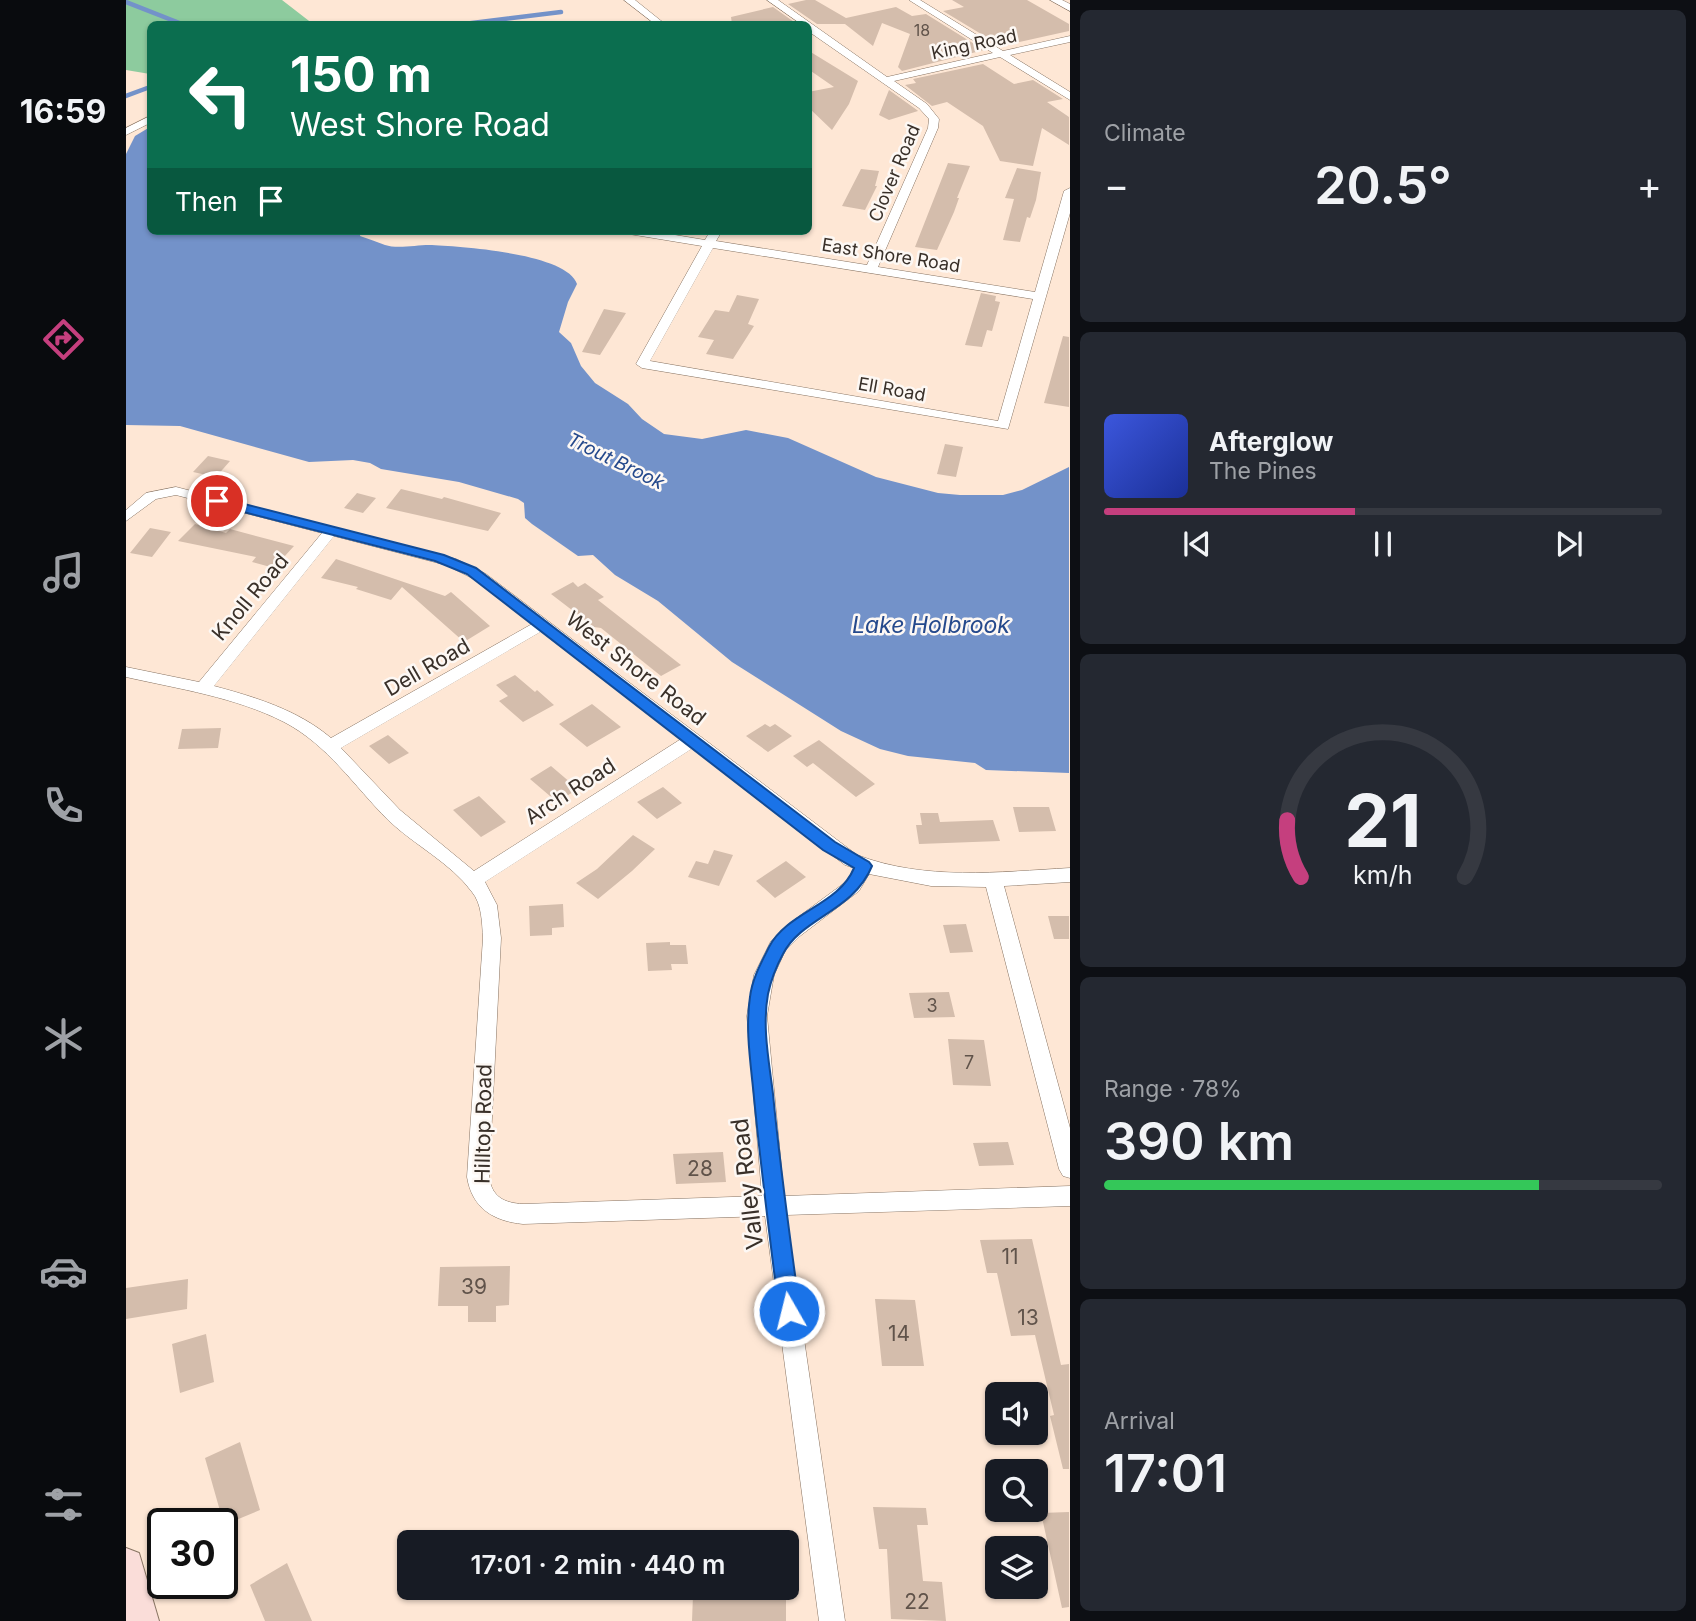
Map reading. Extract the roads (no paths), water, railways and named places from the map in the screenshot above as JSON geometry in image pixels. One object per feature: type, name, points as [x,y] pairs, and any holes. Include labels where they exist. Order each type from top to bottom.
[{"type":"main road","points":[[126,1566],[141,1621]]},
{"type":"street","points":[[629,0],[656,21]]},
{"type":"street","name":"Clover Road","points":[[772,0],[801,21]]},
{"type":"street","points":[[914,0],[1069,97]]},
{"type":"street","points":[[1055,0],[1069,8]]},
{"type":"street","name":"Clover Road","points":[[812,28],[927,109],[933,116],[934,124],[871,269]]},
{"type":"street","name":"King Road","points":[[885,79],[1069,39]]},
{"type":"street","points":[[126,132],[147,121]]},
{"type":"street","points":[[1039,296],[1069,191]]},
{"type":"street","name":"East Shore Road","points":[[653,235],[1039,296]]},
{"type":"street","points":[[708,244],[714,235]]},
{"type":"street","name":"Ell Road","points":[[708,244],[642,363],[1003,426],[1039,296]]},
{"type":"street","name":"West Shore Road","points":[[126,517],[146,499],[163,492],[191,494],[463,566],[543,624],[829,846],[864,866],[924,878],[1069,875]]},
{"type":"street","name":"Knoll Road","points":[[202,689],[331,531]]},
{"type":"street","name":"Dell Road","points":[[331,747],[543,624]]},
{"type":"street","name":"Hilltop Road","points":[[126,672],[202,689],[287,716],[331,747],[394,814],[472,881],[488,903],[491,924],[478,1168],[479,1185],[487,1202],[502,1211],[523,1214],[1069,1196]]},
{"type":"street","name":"Arch Road","points":[[472,881],[692,740]]},
{"type":"street","name":"Valley Road","points":[[832,1621],[774,1206],[757,1026],[764,975],[773,955],[785,938],[848,891],[858,880],[864,866]]},
{"type":"street","points":[[993,878],[1069,1169]]},
{"type":"water","name":"Lake Holbrook","points":[[147,129],[147,235],[360,235],[390,246],[429,245],[510,253],[554,265],[569,273],[577,284],[568,302],[559,332],[571,343],[581,366],[595,383],[628,404],[642,419],[664,434],[702,439],[746,430],[788,438],[876,477],[938,493],[960,495],[1003,495],[1022,490],[1069,467],[1069,773],[986,770],[975,763],[908,756],[880,749],[841,731],[732,662],[658,601],[615,575],[593,555],[578,556],[532,524],[525,518],[524,503],[518,499],[459,482],[381,469],[370,463],[353,460],[309,462],[180,426],[126,425],[126,154],[135,136]]},
{"type":"waterway","points":[[126,2],[174,21]]},
{"type":"waterway","points":[[488,21],[561,12]]},
{"type":"waterway","points":[[126,96],[147,88]]},
{"type":"water label","name":"Trout Brook","points":[[616,461]]}]
